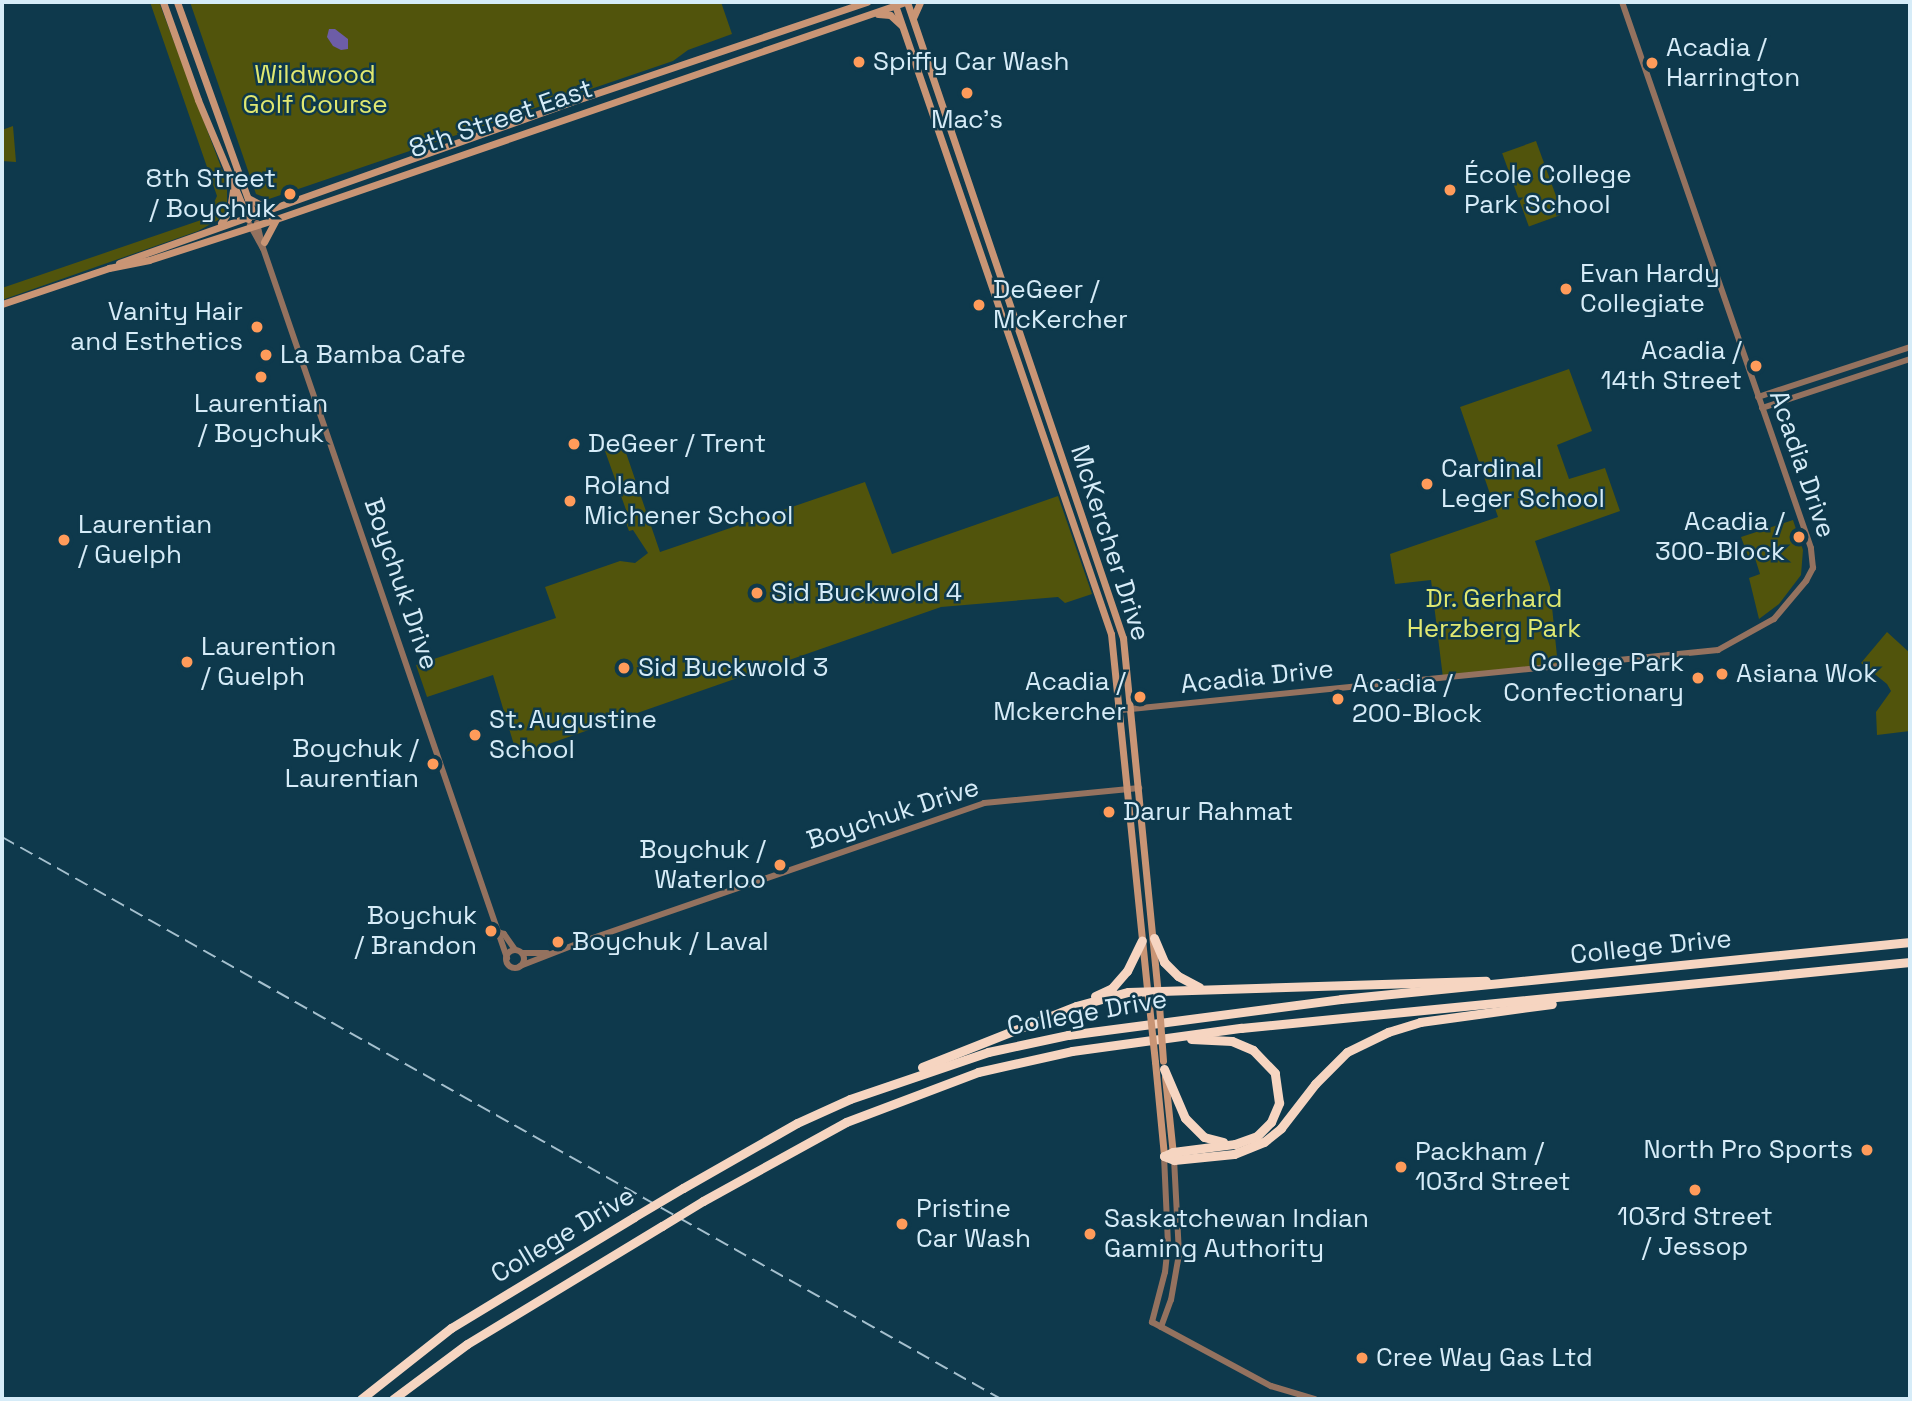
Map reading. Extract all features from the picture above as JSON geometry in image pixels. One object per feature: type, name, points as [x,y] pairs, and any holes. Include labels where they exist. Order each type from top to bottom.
[{"type":"highway","points":[[1154,939],[1164,962],[1178,976],[1204,989]]},
{"type":"highway","points":[[850,1099],[904,1074],[1076,1006],[1111,988],[1127,971],[1142,940]]},
{"type":"highway","name":"College Drive","points":[[361,1399],[450,1328],[797,1123],[850,1099],[988,1052],[1108,1028],[1340,999],[1910,944]]},
{"type":"highway","name":"College Drive","points":[[393,1399],[467,1343],[703,1201],[846,1122],[978,1072],[1112,1044],[1228,1029],[1910,962]]},
{"type":"highway","points":[[1076,1006],[1115,995],[1153,991],[1547,979]]},
{"type":"highway","points":[[1170,1156],[1234,1154],[1264,1142],[1281,1128],[1315,1084],[1347,1052],[1388,1032],[1420,1022],[1581,1000],[1598,994]]},
{"type":"highway","points":[[1112,1044],[1206,1038],[1232,1041],[1253,1050],[1275,1073],[1279,1103],[1271,1122],[1263,1130],[1235,1144],[1170,1156]]},
{"type":"highway","points":[[1161,1064],[1176,1102],[1196,1130],[1213,1141],[1235,1144]]},
{"type":"main road","name":"Boychuk Drive","points":[[163,2],[188,75],[233,188],[254,224]]},
{"type":"main road","name":"Boychuk Drive","points":[[177,2],[247,197],[250,215]]},
{"type":"main road","name":"8th Street East","points":[[2,304],[568,103],[866,2]]},
{"type":"main road","name":"8th Street East","points":[[109,268],[149,260],[275,219],[906,2]]},
{"type":"main road","name":"McKercher Drive","points":[[906,2],[1122,638],[1132,709],[1154,939],[1153,991],[1149,1005],[1161,1064]]},
{"type":"main road","points":[[913,19],[920,2]]},
{"type":"main road","name":"McKercher Drive","points":[[894,4],[1111,634],[1121,710],[1142,940],[1153,991],[1159,1005],[1161,1064],[1170,1156]]},
{"type":"main road","points":[[870,14],[887,14],[902,26]]},
{"type":"main road","points":[[215,227],[227,218],[233,188]]},
{"type":"main road","points":[[247,197],[269,209]]},
{"type":"main road","points":[[263,245],[275,219]]},
{"type":"street","name":"Acadia Drive","points":[[1121,710],[1615,662],[1727,647],[1783,610],[1813,568],[1811,548],[1622,2]]},
{"type":"street","name":"Boychuk Drive","points":[[254,224],[507,958]]},
{"type":"street","points":[[1758,397],[1910,347]]},
{"type":"street","points":[[1762,408],[1910,359]]},
{"type":"street","name":"Boychuk Drive","points":[[520,966],[549,953],[984,803],[1139,788]]},
{"type":"street","name":"Boychuk Drive","points":[[498,933],[504,933],[519,951],[549,953]]},
{"type":"street","points":[[519,951],[524,960],[520,966],[511,966],[507,958],[519,951]]},
{"type":"street","name":"McKercher Drive","points":[[1170,1156],[1179,1254],[1171,1300],[1161,1326],[1152,1322],[1165,1272],[1170,1156]]},
{"type":"street","points":[[1161,1326],[1270,1387],[1315,1399]]},
{"type":"green space","points":[[150,2],[159,2],[227,183],[227,210],[218,220],[198,231],[2,300],[2,288],[207,218],[217,196]]},
{"type":"green space","name":"Wildwood Golf Course","points":[[190,2],[721,2],[732,34],[688,50],[673,61],[269,199],[256,194]]},
{"type":"green space","points":[[13,126],[16,162],[2,161],[2,130]]},
{"type":"green space","points":[[1536,141],[1563,214],[1529,227],[1502,153]]},
{"type":"green space","name":"Dr. Gerhard Herzberg Park","points":[[1569,369],[1592,431],[1557,445],[1569,479],[1605,468],[1620,511],[1535,541],[1550,587],[1558,666],[1443,678],[1431,580],[1395,584],[1390,554],[1498,517],[1460,407]]},
{"type":"green space","points":[[623,444],[660,552],[865,482],[892,554],[1058,496],[1092,594],[1065,603],[1058,597],[941,607],[517,755],[493,675],[427,697],[416,665],[556,618],[545,587],[620,561],[635,563],[648,553],[633,530],[629,531],[626,523],[630,521],[605,451]]},
{"type":"green space","points":[[1793,520],[1803,550],[1801,575],[1779,604],[1759,619],[1749,578],[1760,574],[1754,555],[1748,556],[1741,537]]},
{"type":"green space","points":[[1887,632],[1910,653],[1910,731],[1877,735],[1876,712],[1891,691],[1887,684],[1861,663]]},
{"type":"shaded area","points":[[329,29],[335,29],[348,39],[348,49],[341,50],[333,46],[327,37]]},
{"type":"railway","points":[[2,837],[1001,1399]]},
{"type":"place","name":"Spiffy Car Wash","points":[[859,62]]},
{"type":"place","name":"Acadia / Harrington","points":[[1652,63]]},
{"type":"place","name":"Mac's","points":[[967,93]]},
{"type":"place","name":"École College Park School","points":[[1450,190]]},
{"type":"place","name":"8th Street / Boychuk","points":[[290,194]]},
{"type":"place","name":"Evan Hardy Collegiate","points":[[1566,289]]},
{"type":"place","name":"DeGeer / McKercher","points":[[979,305]]},
{"type":"place","name":"Vanity Hair and Esthetics","points":[[257,327]]},
{"type":"place","name":"La Bamba Cafe","points":[[266,355]]},
{"type":"place","name":"Acadia / 14th Street","points":[[1756,366]]},
{"type":"place","name":"Laurentian / Boychuk","points":[[261,377]]},
{"type":"place","name":"DeGeer / Trent","points":[[574,444]]},
{"type":"place","name":"Cardinal Leger School","points":[[1427,484]]},
{"type":"place","name":"Roland Michener School","points":[[570,501]]},
{"type":"place","name":"Acadia / 300-Block","points":[[1799,537]]},
{"type":"place","name":"Laurentian / Guelph","points":[[64,540]]},
{"type":"place","name":"Sid Buckwold 4","points":[[757,593]]},
{"type":"place","name":"Laurention / Guelph","points":[[187,662]]},
{"type":"place","name":"Sid Buckwold 3","points":[[624,668]]},
{"type":"place","name":"Asiana Wok","points":[[1722,674]]},
{"type":"place","name":"College Park Confectionary","points":[[1698,678]]},
{"type":"place","name":"Acadia / Mckercher","points":[[1140,697]]},
{"type":"place","name":"Acadia / 200-Block","points":[[1338,699]]},
{"type":"place","name":"St. Augustine School","points":[[475,735]]},
{"type":"place","name":"Boychuk / Laurentian","points":[[433,764]]},
{"type":"place","name":"Darur Rahmat","points":[[1109,812]]},
{"type":"place","name":"Boychuk / Waterloo","points":[[780,865]]},
{"type":"place","name":"Boychuk / Brandon","points":[[491,931]]},
{"type":"place","name":"Boychuk / Laval","points":[[558,942]]},
{"type":"place","name":"North Pro Sports","points":[[1867,1150]]},
{"type":"place","name":"Packham / 103rd Street","points":[[1401,1167]]},
{"type":"place","name":"103rd Street / Jessop","points":[[1695,1190]]},
{"type":"place","name":"Pristine Car Wash","points":[[902,1224]]},
{"type":"place","name":"Saskatchewan Indian Gaming Authority","points":[[1090,1234]]},
{"type":"place","name":"Cree Way Gas Ltd","points":[[1362,1358]]}]
